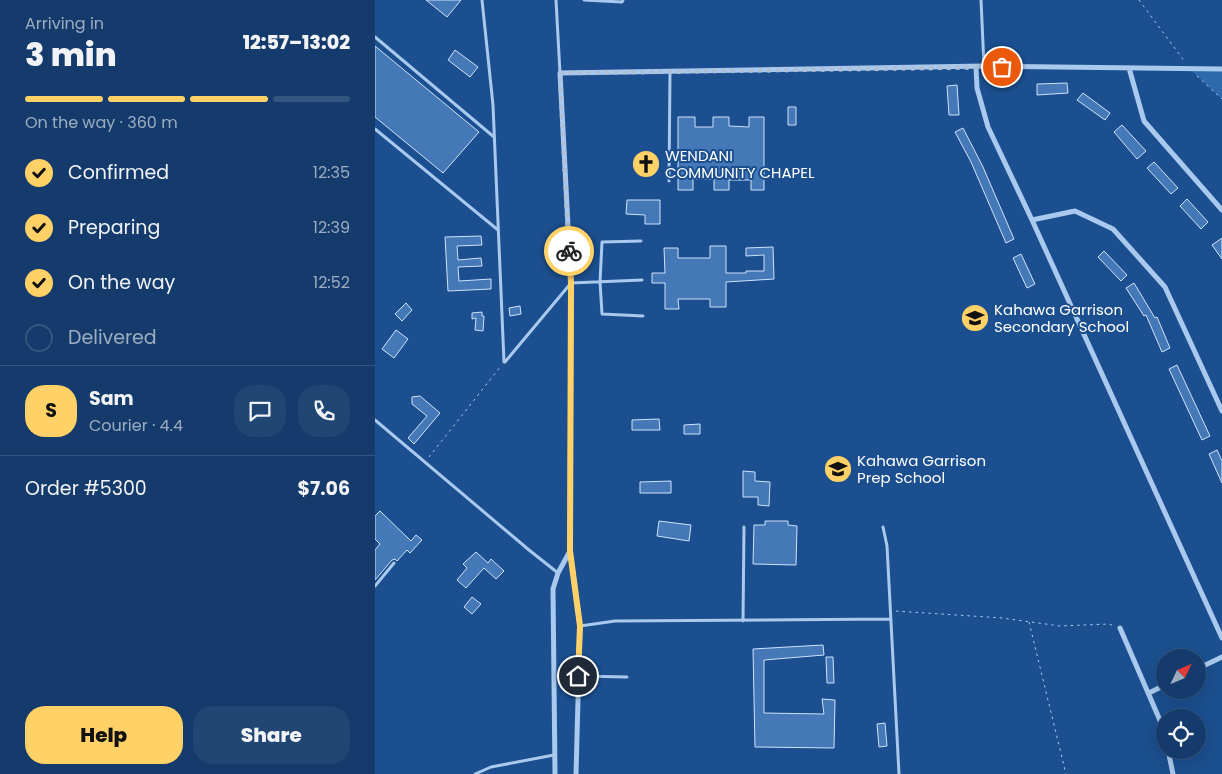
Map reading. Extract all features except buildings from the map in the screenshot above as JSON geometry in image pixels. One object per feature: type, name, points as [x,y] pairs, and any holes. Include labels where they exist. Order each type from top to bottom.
[{"type":"street","points":[[576,774],[580,626],[570,551],[571,282],[560,73],[984,66],[1222,69]]},
{"type":"street","points":[[976,67],[977,88],[988,126],[1222,638]]},
{"type":"street","points":[[1129,68],[1144,121],[1222,210]]},
{"type":"street","points":[[1032,220],[1075,211],[1113,229],[1165,287],[1222,411]]},
{"type":"street","points":[[555,774],[553,589],[557,573],[570,551]]},
{"type":"street","points":[[1120,628],[1156,710]]},
{"type":"street","points":[[1206,666],[1222,658]]},
{"type":"street","points":[[1149,693],[1156,690]]},
{"type":"street","points":[[1170,759],[1173,774]]},
{"type":"lane","points":[[482,0],[493,104],[504,362]]},
{"type":"lane","points":[[556,0],[560,73]]},
{"type":"lane","points":[[584,0],[622,2],[623,0]]},
{"type":"lane","points":[[981,0],[984,66]]},
{"type":"lane","points":[[375,37],[494,137]]},
{"type":"lane","points":[[669,181],[670,71]]},
{"type":"lane","points":[[375,129],[498,230]]},
{"type":"lane","points":[[641,241],[602,242],[601,282],[603,314],[643,316]]},
{"type":"lane","points":[[504,362],[571,282],[642,280]]},
{"type":"lane","points":[[375,420],[557,573]]},
{"type":"lane","points":[[743,621],[744,527]]},
{"type":"lane","points":[[883,527],[887,546],[899,774]]},
{"type":"lane","points":[[375,586],[394,563]]},
{"type":"lane","points":[[580,626],[615,621],[891,619]]},
{"type":"lane","points":[[578,676],[627,677]]},
{"type":"lane","points":[[475,774],[491,767],[555,755]]},
{"type":"path","points":[[1139,0],[1190,68],[1222,99]]},
{"type":"path","points":[[425,461],[504,362]]},
{"type":"path","points":[[891,611],[1002,618],[1060,626],[1109,624],[1120,628]]},
{"type":"path","points":[[1029,621],[1066,774]]},
{"type":"shaded area","points":[[1190,69],[1222,69],[1222,99]]},
{"type":"way so far","points":[[569,251],[560,73],[1002,67]]},
{"type":"place","name":"WENDANI COMMUNITY CHAPEL","points":[[646,164]]},
{"type":"place","name":"Kahawa Garrison Secondary School","points":[[975,318]]},
{"type":"place","name":"Kahawa Garrison Prep School","points":[[838,469]]},
{"type":"route","points":[[569,251],[571,282],[570,551],[580,626],[578,676]]}]
